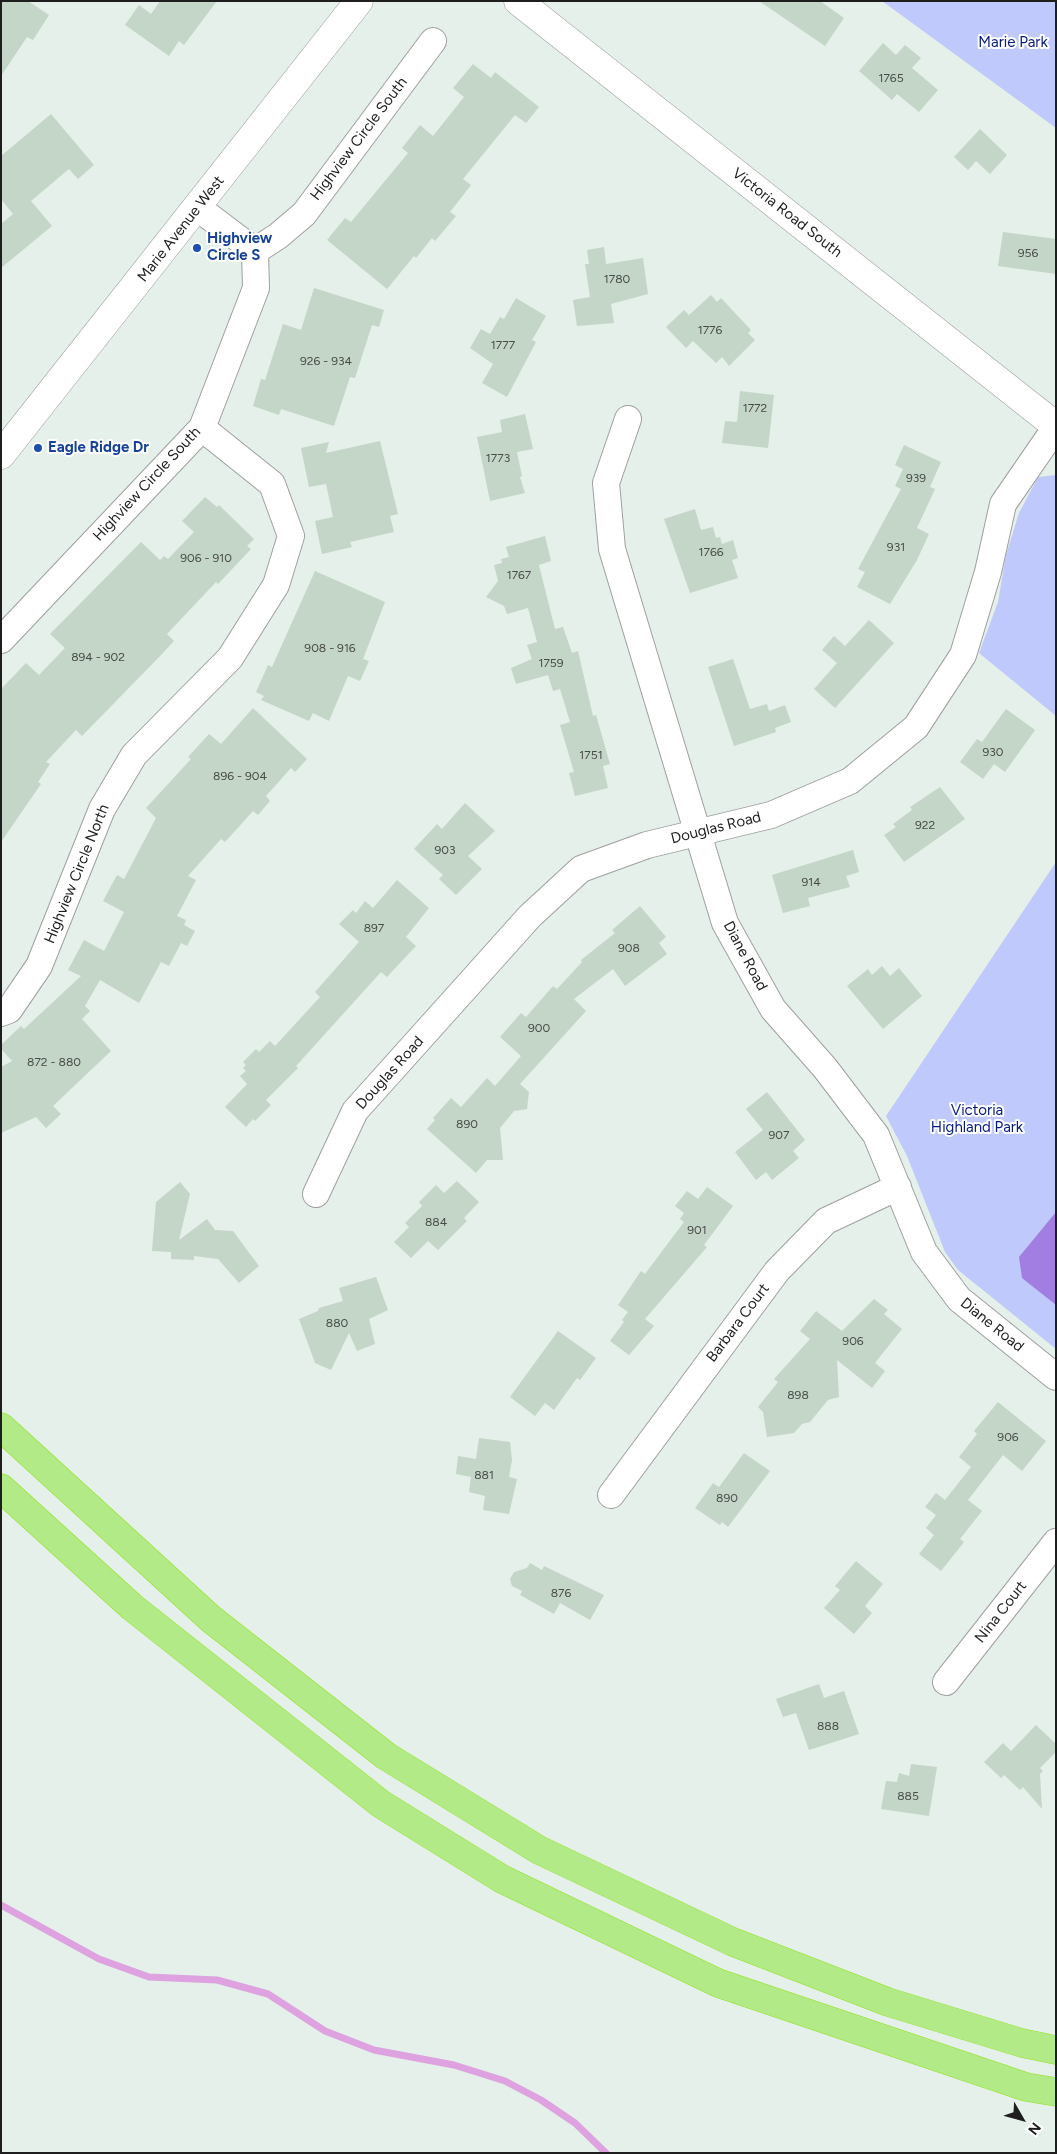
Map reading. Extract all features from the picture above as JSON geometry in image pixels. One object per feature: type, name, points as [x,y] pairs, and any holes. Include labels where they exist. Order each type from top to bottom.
[{"type":"highway","points":[[1,1427],[210,1619],[386,1756],[539,1850],[733,1942],[888,2002],[1022,2043],[1056,2050]]},
{"type":"highway","points":[[1,1488],[132,1607],[373,1798],[502,1878],[718,1983],[1026,2087],[1056,2092]]},
{"type":"street","name":"Marie Avenue West","points":[[2,452],[198,208],[359,1]]},
{"type":"street","name":"Victoria Road South","points":[[518,1],[1056,427]]},
{"type":"street","name":"Highview Circle South","points":[[1,640],[202,428],[256,288],[255,251],[278,236],[304,214],[433,41]]},
{"type":"street","points":[[198,208],[255,251]]},
{"type":"street","name":"Diane Road","points":[[628,419],[606,483],[612,549],[725,923],[773,1009],[825,1068],[876,1135],[924,1252],[959,1299],[1056,1377]]},
{"type":"street","name":"Douglas Road","points":[[316,1194],[355,1111],[530,916],[581,869],[647,846],[771,815],[850,781],[916,726],[963,655],[988,572],[1003,504],[1056,427]]},
{"type":"street","name":"Highview Circle North","points":[[1,1012],[9,1010],[39,966],[102,809],[134,755],[230,658],[276,585],[291,536],[272,484],[202,428]]},
{"type":"street","name":"Barbara Court","points":[[611,1495],[778,1271],[826,1221],[898,1187]]},
{"type":"street","name":"Nina Court","points":[[946,1682],[1056,1542]]},
{"type":"green space","name":"Marie Park","points":[[882,1],[1056,1],[1056,128]]},
{"type":"green space","points":[[1056,475],[1056,716],[979,653],[998,602],[1006,555],[1019,513],[1038,477]]},
{"type":"green space","name":"Victoria Highland Park","points":[[1056,862],[1056,1349],[958,1270],[945,1252],[907,1156],[886,1116]]},
{"type":"shaded area","points":[[1056,1212],[1056,1305],[1022,1278],[1019,1257]]},
{"type":"building","points":[[1,1],[28,1],[49,15],[33,40],[27,37],[1,76]]},
{"type":"building","points":[[160,1],[217,1],[184,45],[179,41],[169,56],[125,25],[139,5],[151,14]]},
{"type":"building","points":[[759,1],[820,1],[844,18],[825,46]]},
{"type":"building","points":[[883,43],[896,55],[905,45],[921,58],[912,68],[938,90],[919,112],[897,94],[892,100],[859,71]]},
{"type":"building","points":[[473,64],[491,78],[495,72],[539,107],[526,123],[515,115],[463,179],[471,185],[450,212],[456,216],[435,241],[432,238],[416,258],[414,256],[387,289],[327,240],[345,218],[351,222],[408,153],[402,148],[420,125],[433,136],[464,97],[453,88]]},
{"type":"building","points":[[51,114],[94,165],[78,179],[69,169],[31,201],[52,226],[1,268],[1,224],[13,214],[1,199],[1,156]]},
{"type":"building","points":[[980,129],[1007,155],[990,174],[976,161],[968,170],[954,157]]},
{"type":"building","points":[[1003,232],[1056,239],[1056,274],[998,266]]},
{"type":"building","points":[[604,247],[606,264],[643,258],[648,294],[611,304],[614,323],[577,326],[573,300],[590,297],[585,264],[589,264],[587,250]]},
{"type":"building","points":[[314,288],[384,310],[379,327],[372,325],[355,378],[350,377],[334,426],[281,409],[279,415],[253,406],[261,379],[265,380],[283,324],[301,330]]},
{"type":"building","points":[[711,295],[717,302],[721,298],[751,330],[748,333],[755,340],[729,366],[722,357],[716,363],[693,341],[686,348],[666,327],[684,310],[689,315]]},
{"type":"building","points":[[516,298],[546,316],[532,340],[536,342],[507,397],[482,383],[493,364],[470,348],[481,329],[490,334],[500,317],[504,319]]},
{"type":"building","points":[[740,391],[774,395],[768,448],[722,443],[725,421],[737,422]]},
{"type":"building","points":[[525,414],[533,449],[517,452],[522,476],[520,477],[525,493],[490,501],[477,437],[502,432],[500,420]]},
{"type":"building","points":[[380,441],[398,514],[390,516],[394,532],[350,542],[352,547],[322,554],[315,521],[333,517],[326,484],[309,487],[301,448],[329,442],[326,453]]},
{"type":"building","points":[[904,445],[941,462],[930,487],[935,489],[917,528],[929,534],[917,560],[890,604],[857,587],[865,572],[858,569],[901,489],[895,486],[903,469],[895,465]]},
{"type":"building","points":[[205,497],[217,507],[219,505],[254,539],[247,546],[251,549],[218,584],[216,582],[167,634],[174,641],[161,655],[82,736],[76,730],[46,762],[50,764],[38,782],[41,784],[1,842],[1,689],[26,663],[39,675],[65,648],[50,634],[141,542],[160,560],[164,556],[168,559],[194,532],[182,521]]},
{"type":"building","points":[[695,509],[701,530],[713,527],[716,538],[720,537],[722,544],[733,540],[738,558],[732,560],[738,578],[690,593],[664,519]]},
{"type":"building","points":[[545,536],[551,561],[539,565],[555,629],[563,627],[572,653],[578,651],[593,716],[596,715],[610,764],[603,766],[608,788],[575,796],[569,773],[574,772],[560,725],[570,722],[560,689],[553,691],[548,675],[516,684],[511,668],[532,659],[527,645],[537,642],[528,608],[507,614],[504,606],[486,597],[498,581],[494,565],[502,563],[501,559],[509,557],[506,547]]},
{"type":"building","points":[[315,571],[385,602],[363,659],[369,661],[360,681],[348,676],[329,721],[313,713],[309,721],[261,700],[264,696],[256,692],[268,665],[272,667]]},
{"type":"building","points":[[869,620],[894,643],[835,708],[814,689],[837,663],[822,650],[834,636],[845,646]]},
{"type":"building","points":[[733,659],[750,709],[767,704],[769,711],[785,705],[791,722],[775,728],[776,732],[734,746],[708,667]]},
{"type":"building","points":[[253,708],[307,759],[295,772],[291,768],[266,796],[270,801],[258,815],[253,811],[225,842],[221,839],[188,876],[196,880],[177,916],[186,920],[184,925],[195,931],[187,946],[181,943],[169,966],[161,962],[139,1003],[100,980],[85,1006],[90,1011],[82,1019],[111,1051],[53,1106],[61,1114],[46,1128],[36,1117],[1,1133],[1,1067],[12,1061],[1,1049],[1,1045],[21,1026],[24,1029],[81,976],[68,970],[84,940],[104,951],[124,912],[103,901],[117,875],[124,879],[156,818],[146,808],[191,759],[188,757],[209,734],[221,744]]},
{"type":"building","points":[[1006,709],[1035,730],[1005,772],[994,764],[983,779],[960,762],[977,739],[982,742]]},
{"type":"building","points":[[940,787],[965,819],[904,862],[884,835],[896,827],[893,824],[912,810],[910,807]]},
{"type":"building","points":[[465,803],[495,831],[468,856],[482,869],[456,895],[439,879],[443,875],[414,849],[437,824],[442,829]]},
{"type":"building","points":[[853,850],[859,872],[846,876],[850,887],[808,898],[810,906],[783,913],[772,875]]},
{"type":"building","points":[[397,880],[429,908],[406,937],[416,946],[387,977],[381,972],[296,1066],[298,1068],[266,1100],[271,1105],[246,1127],[225,1107],[247,1084],[240,1076],[246,1071],[243,1068],[246,1065],[243,1062],[256,1049],[259,1052],[270,1041],[275,1046],[320,997],[315,992],[359,942],[339,924],[353,910],[356,913],[365,901],[373,908]]},
{"type":"building","points":[[640,906],[666,937],[659,943],[667,954],[625,986],[613,969],[574,999],[586,1011],[520,1084],[529,1092],[527,1109],[514,1111],[500,1128],[503,1160],[487,1160],[476,1173],[427,1129],[435,1120],[433,1118],[451,1098],[461,1107],[487,1078],[495,1086],[521,1056],[500,1037],[521,1013],[526,1017],[553,986],[557,989],[582,962],[581,960],[615,933],[612,930]]},
{"type":"building","points":[[882,966],[890,976],[899,968],[922,996],[883,1029],[847,986],[868,969],[872,975]]},
{"type":"building","points":[[767,1092],[805,1140],[793,1151],[799,1158],[772,1180],[766,1172],[756,1180],[735,1152],[763,1130],[746,1109]]},
{"type":"building","points":[[457,1181],[479,1202],[464,1218],[467,1221],[438,1250],[428,1241],[411,1258],[394,1242],[409,1227],[405,1223],[422,1206],[419,1202],[436,1185],[444,1193]]},
{"type":"building","points":[[180,1182],[190,1194],[179,1240],[207,1219],[215,1230],[233,1231],[259,1266],[239,1283],[218,1259],[194,1256],[194,1260],[171,1259],[171,1252],[152,1251],[156,1202]]},
{"type":"building","points":[[707,1187],[733,1206],[704,1245],[707,1247],[645,1319],[654,1326],[629,1355],[610,1341],[624,1322],[622,1320],[628,1312],[618,1305],[641,1271],[645,1274],[684,1222],[680,1219],[684,1213],[675,1206],[687,1191],[698,1199]]},
{"type":"building","points":[[376,1277],[388,1310],[369,1319],[375,1344],[357,1351],[349,1333],[331,1370],[315,1363],[299,1319],[318,1311],[319,1308],[343,1301],[339,1288]]},
{"type":"building","points":[[874,1299],[888,1310],[884,1314],[902,1329],[875,1363],[885,1371],[872,1388],[837,1360],[839,1397],[828,1400],[810,1422],[802,1424],[794,1433],[767,1437],[763,1412],[758,1407],[778,1382],[774,1379],[810,1339],[800,1331],[816,1311],[842,1331]]},
{"type":"building","points":[[558,1331],[596,1358],[580,1380],[577,1378],[554,1410],[545,1403],[535,1416],[510,1397]]},
{"type":"building","points":[[998,1402],[1046,1441],[1022,1471],[1003,1455],[968,1500],[982,1511],[960,1539],[964,1542],[941,1571],[919,1554],[934,1535],[926,1528],[936,1515],[925,1507],[936,1493],[945,1500],[971,1467],[959,1457],[977,1434],[974,1431]]},
{"type":"building","points":[[479,1438],[510,1442],[512,1460],[509,1477],[517,1479],[509,1514],[483,1510],[485,1496],[469,1492],[471,1477],[456,1474],[458,1456],[476,1459]]},
{"type":"building","points":[[744,1453],[770,1471],[728,1527],[722,1522],[720,1525],[695,1508],[713,1483],[719,1487]]},
{"type":"building","points":[[856,1561],[883,1584],[865,1606],[872,1613],[854,1634],[824,1608],[840,1590],[835,1586]]},
{"type":"building","points":[[530,1563],[542,1570],[544,1566],[604,1595],[590,1620],[560,1603],[554,1614],[520,1595],[522,1591],[512,1586],[510,1579],[514,1572],[527,1568]]},
{"type":"building","points":[[819,1684],[824,1698],[844,1691],[859,1734],[809,1750],[796,1713],[783,1717],[776,1699]]},
{"type":"building","points":[[1036,1725],[1056,1744],[1056,1752],[1040,1768],[1043,1771],[1040,1774],[1042,1809],[1023,1787],[1020,1790],[1004,1775],[1001,1778],[984,1762],[1003,1743],[1011,1751]]},
{"type":"building","points":[[911,1764],[937,1767],[929,1816],[881,1809],[886,1781],[897,1782],[899,1773],[909,1776]]},
{"type":"waterway","points":[[1,1905],[99,1959],[149,1977],[217,1980],[268,1994],[325,2031],[374,2050],[454,2065],[505,2081],[541,2100],[575,2123],[606,2153]]},
{"type":"place","name":"Highview Circle S","points":[[197,248]]},
{"type":"place","name":"Eagle Ridge Dr","points":[[38,448]]}]
